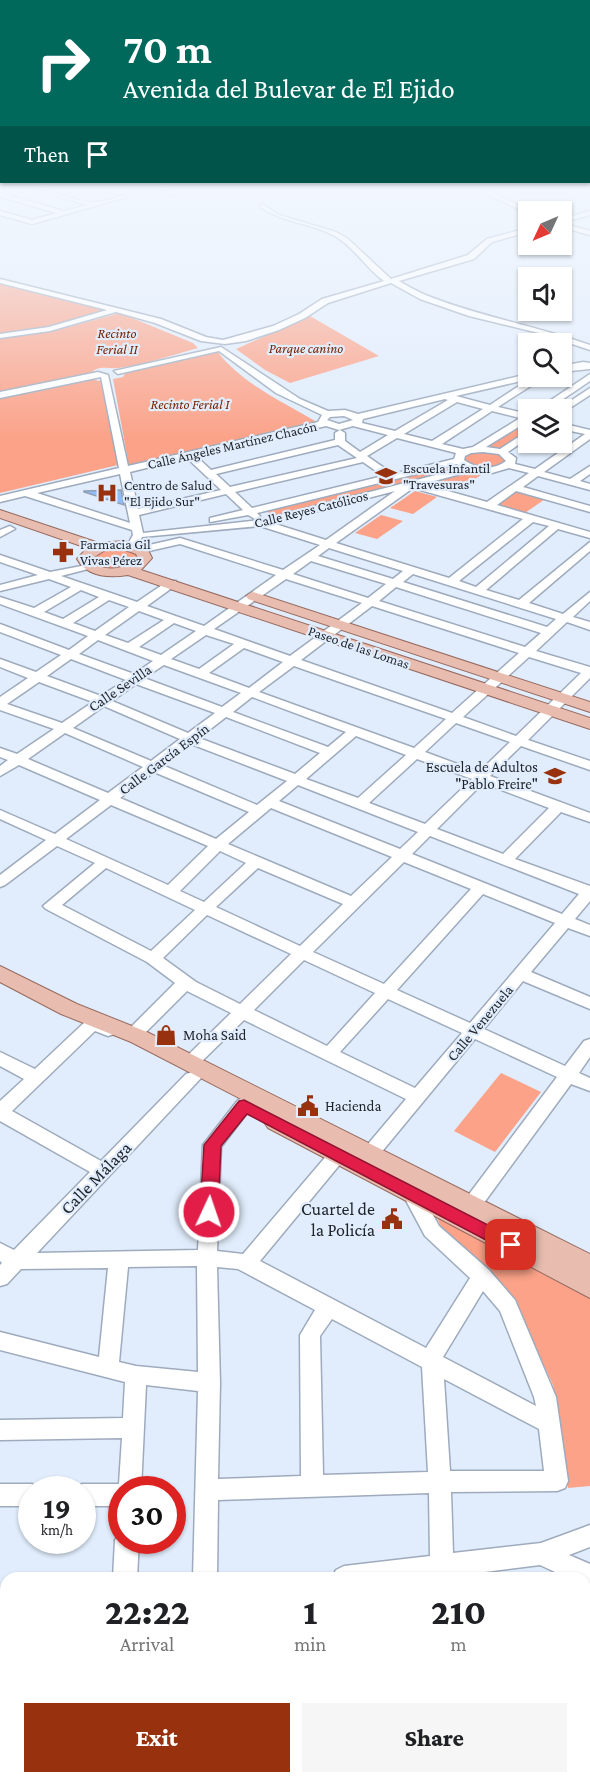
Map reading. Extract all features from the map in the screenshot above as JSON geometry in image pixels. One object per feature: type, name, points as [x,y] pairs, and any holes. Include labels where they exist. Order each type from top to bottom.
[{"type":"main road","points":[[0,514],[90,556],[101,571],[128,570],[140,542]]},
{"type":"main road","points":[[3,530],[90,556]]},
{"type":"main road","name":"Paseo de las Lomas","points":[[90,556],[115,544],[140,542],[254,596],[590,707]]},
{"type":"main road","name":"Paseo de las Lomas","points":[[128,570],[590,724]]},
{"type":"main road","points":[[0,973],[69,1008],[156,1046],[244,1106],[343,1149],[369,1155],[590,1266]]},
{"type":"main road","points":[[69,1008],[93,1024],[343,1149],[411,1193],[590,1287]]},
{"type":"street","points":[[380,274],[385,279],[445,305],[542,331],[590,348]]},
{"type":"street","points":[[140,542],[102,376],[97,372],[118,371],[243,339],[302,316],[325,301],[411,274]]},
{"type":"street","points":[[0,280],[158,321],[219,346],[282,395],[339,427]]},
{"type":"street","points":[[0,336],[50,329],[116,310]]},
{"type":"street","points":[[0,395],[102,376]]},
{"type":"street","points":[[557,399],[590,377]]},
{"type":"street","points":[[339,427],[446,396],[518,379]]},
{"type":"street","points":[[433,445],[523,387]]},
{"type":"street","points":[[572,403],[588,394]]},
{"type":"street","points":[[446,396],[518,415]]},
{"type":"street","points":[[134,513],[231,491],[305,486],[362,458],[456,399]]},
{"type":"street","points":[[326,419],[345,412],[357,421],[433,445],[461,457],[473,468]]},
{"type":"street","name":"Calle Ángeles Martínez Chacón","points":[[0,499],[243,442],[326,419]]},
{"type":"street","points":[[476,449],[518,423]]},
{"type":"street","points":[[339,427],[340,442]]},
{"type":"street","points":[[572,429],[590,434]]},
{"type":"street","points":[[489,506],[590,434]]},
{"type":"street","points":[[502,452],[518,441]]},
{"type":"street","points":[[243,442],[305,486]]},
{"type":"street","points":[[209,473],[340,442],[392,477]]},
{"type":"street","points":[[572,445],[590,450]]},
{"type":"street","points":[[476,449],[502,452],[510,458],[509,465],[590,487]]},
{"type":"street","name":"Calle Reyes Católicos","points":[[140,542],[252,511],[305,486],[392,477],[461,457],[476,449]]},
{"type":"street","points":[[189,455],[231,491],[261,523],[590,626]]},
{"type":"street","name":"Calle Reyes Católicos","points":[[140,542],[261,523],[473,468],[493,470],[509,465]]},
{"type":"street","points":[[572,482],[590,469]]},
{"type":"street","points":[[254,596],[412,484],[590,534]]},
{"type":"street","points":[[515,488],[590,509]]},
{"type":"street","points":[[26,493],[140,542],[180,541],[590,672]]},
{"type":"street","points":[[451,582],[531,518]]},
{"type":"street","points":[[478,591],[557,525]]},
{"type":"street","points":[[521,604],[590,545]]},
{"type":"street","points":[[0,588],[48,576],[90,556]]},
{"type":"street","points":[[310,557],[550,632]]},
{"type":"street","points":[[0,558],[590,766]]},
{"type":"street","points":[[341,625],[412,570]]},
{"type":"street","points":[[0,705],[67,654],[172,583]]},
{"type":"street","points":[[34,614],[78,587]]},
{"type":"street","points":[[362,803],[590,595]]},
{"type":"street","name":"Calle Sevilla","points":[[0,772],[254,596]]},
{"type":"street","points":[[63,624],[107,597]]},
{"type":"street","points":[[0,600],[590,818]]},
{"type":"street","points":[[0,622],[21,609]]},
{"type":"street","points":[[128,649],[173,619]]},
{"type":"street","name":"Calle García Espín","points":[[0,882],[341,625]]},
{"type":"street","points":[[0,628],[329,752]]},
{"type":"street","points":[[200,674],[242,644]]},
{"type":"street","points":[[0,663],[590,892]]},
{"type":"street","name":"Calle Málaga","points":[[0,1278],[8,1256],[104,1171],[243,1011],[590,672]]},
{"type":"street","points":[[0,705],[63,728],[154,768],[401,856],[590,932]]},
{"type":"street","points":[[170,892],[218,845],[356,730]]},
{"type":"street","points":[[0,752],[353,903]]},
{"type":"street","points":[[506,859],[558,807]]},
{"type":"street","points":[[3,819],[170,892],[590,1085]]},
{"type":"street","points":[[153,958],[255,862]]},
{"type":"street","points":[[104,863],[51,906],[153,958],[185,983],[417,1097]]},
{"type":"street","points":[[329,1054],[480,888]]},
{"type":"street","name":"Calle Venezuela","points":[[369,1155],[590,892]]},
{"type":"street","points":[[521,974],[590,1003]]},
{"type":"street","points":[[133,1035],[185,983]]},
{"type":"street","points":[[104,1171],[0,1112],[93,1024],[156,1046]]},
{"type":"street","points":[[471,1206],[590,1045]]},
{"type":"street","points":[[0,1058],[35,1077]]},
{"type":"street","points":[[205,1572],[209,1383],[207,1258],[212,1145],[244,1106]]},
{"type":"street","points":[[246,1264],[343,1149]]},
{"type":"street","points":[[207,1490],[312,1485],[556,1481],[545,1396],[508,1306],[482,1276],[432,1231],[411,1193]]},
{"type":"street","points":[[8,1256],[119,1259],[207,1258],[241,1261],[548,1423]]},
{"type":"street","points":[[108,1369],[119,1259]]},
{"type":"street","points":[[482,1276],[432,1356],[440,1482],[442,1572],[541,1554],[590,1536]]},
{"type":"street","points":[[312,1485],[310,1335],[328,1307]]},
{"type":"street","points":[[0,1341],[136,1375],[209,1383]]},
{"type":"street","points":[[131,1476],[136,1375]]},
{"type":"street","points":[[0,1430],[133,1428]]},
{"type":"street","points":[[0,1495],[18,1495]]},
{"type":"street","points":[[125,1572],[126,1554]]},
{"type":"street","points":[[541,1554],[581,1572]]},
{"type":"green space","points":[[0,282],[116,310],[80,322],[0,336]]},
{"type":"green space","name":"Recinto Ferial II","points":[[120,313],[193,343],[198,348],[138,365],[100,368],[91,373],[0,392],[0,338],[54,331]]},
{"type":"green space","name":"Parque canino","points":[[310,316],[379,356],[290,383],[265,370],[236,349]]},
{"type":"green space","name":"Recinto Ferial I","points":[[217,351],[250,382],[317,422],[129,466],[113,379],[123,377],[126,372]]},
{"type":"green space","points":[[87,379],[101,381],[118,465],[0,493],[0,398]]},
{"type":"green space","points":[[518,425],[518,438],[501,450],[483,447]]},
{"type":"green space","points":[[481,451],[500,454],[506,462],[490,468],[463,461],[464,455]]},
{"type":"green space","points":[[456,463],[465,469],[274,517],[265,510]]},
{"type":"green space","points":[[473,470],[486,472],[452,493],[419,484]]},
{"type":"green space","points":[[515,488],[548,497],[522,515],[489,506]]},
{"type":"green space","points":[[415,491],[437,497],[413,514],[390,508]]},
{"type":"green space","points":[[381,515],[403,521],[377,539],[355,533]]},
{"type":"green space","points":[[117,546],[141,555],[133,566],[108,570],[89,563],[94,551]]},
{"type":"green space","points":[[501,1073],[541,1092],[495,1152],[454,1131]]},
{"type":"green space","points":[[430,1203],[590,1292],[590,1486],[568,1488],[553,1385],[515,1303],[444,1233]]},
{"type":"building","name":"Centro de Salud \"El Ejido Sur\"","points":[[121,490],[124,505],[84,492],[84,491]]},
{"type":"place","name":"Escuela Infantil \"Travesuras\"","points":[[386,476]]},
{"type":"place","name":"Centro de Salud \"El Ejido Sur\"","points":[[107,493]]},
{"type":"place","name":"Farmacia Gil Vivas Pérez","points":[[63,552]]},
{"type":"place","name":"Escuela de Adultos \"Pablo Freire\"","points":[[555,776]]},
{"type":"place","name":"Moha Said","points":[[166,1035]]},
{"type":"place","name":"Hacienda","points":[[308,1106]]},
{"type":"place","name":"Cuartel de la Policía","points":[[392,1219]]},
{"type":"route","points":[[209,1212],[212,1145],[244,1106],[511,1245]]}]
